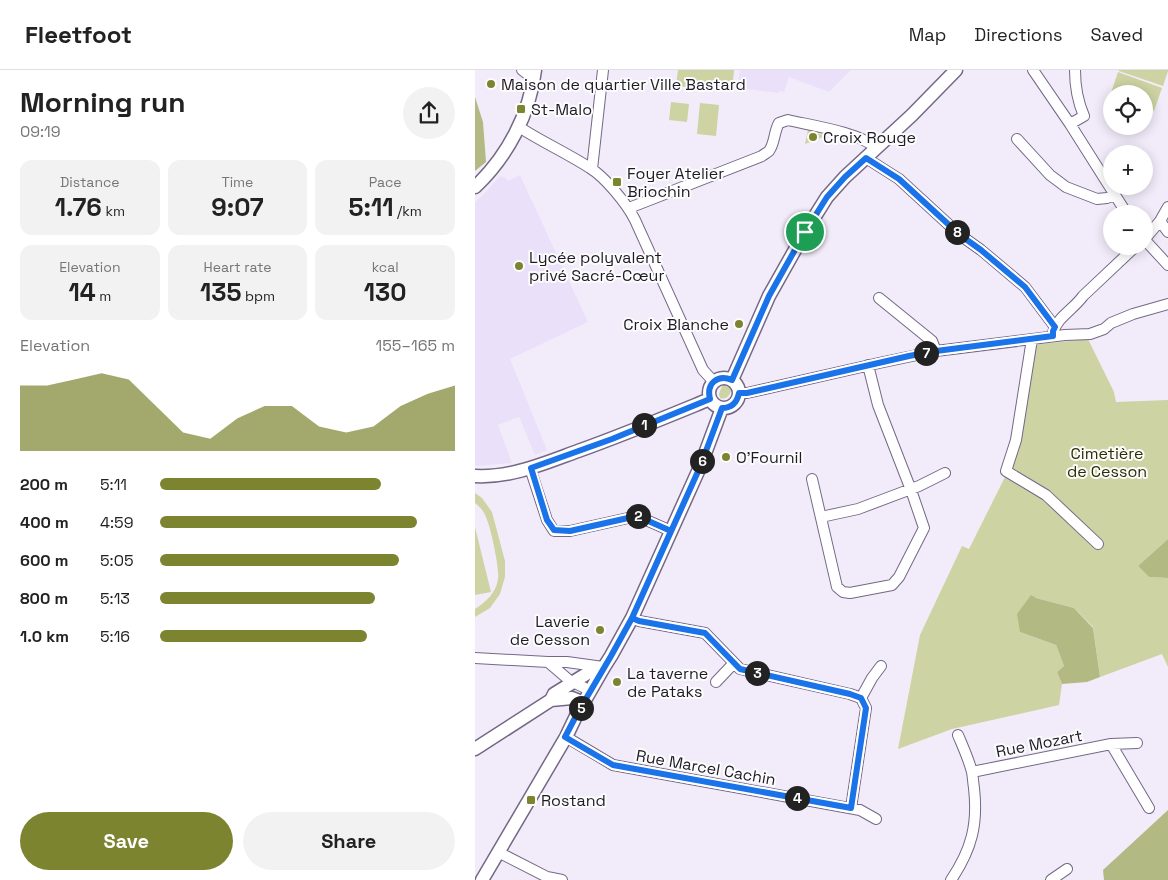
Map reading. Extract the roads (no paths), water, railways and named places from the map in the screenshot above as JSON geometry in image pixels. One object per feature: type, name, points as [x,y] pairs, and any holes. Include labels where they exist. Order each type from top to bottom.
[{"type":"street","points":[[475,187],[502,156],[519,127],[533,88],[535,74],[521,70]]},
{"type":"street","points":[[592,169],[603,70]]},
{"type":"street","points":[[732,380],[769,296],[827,197],[845,177],[912,116],[956,70]]},
{"type":"street","points":[[1033,70],[1103,176]]},
{"type":"street","points":[[1070,124],[1083,116],[1076,93],[1075,70]]},
{"type":"street","points":[[629,208],[762,156],[769,150],[773,142],[775,129],[779,123],[788,120],[855,136],[873,144],[877,148]]},
{"type":"street","points":[[519,127],[592,169],[629,208],[703,370],[714,382]]},
{"type":"street","points":[[1017,139],[1050,175],[1066,188],[1097,199],[1115,195],[1121,205]]},
{"type":"street","points":[[866,158],[899,179],[960,235],[1025,287],[1054,332]]},
{"type":"street","points":[[1153,229],[1168,207]]},
{"type":"street","points":[[1160,221],[1168,232]]},
{"type":"street","points":[[1153,249],[1168,265]]},
{"type":"street","points":[[1054,332],[1062,318],[1126,255]]},
{"type":"street","points":[[879,298],[932,341],[936,351]]},
{"type":"street","points":[[739,393],[747,393],[936,351],[1032,339],[1054,332],[1090,334],[1133,314],[1168,304]]},
{"type":"street","points":[[1032,339],[1017,440],[1006,471],[1046,495],[1098,544]]},
{"type":"street","points":[[812,479],[837,587],[843,592],[850,593],[892,585],[899,577],[924,528],[878,405],[868,365]]},
{"type":"street","points":[[721,378],[732,380],[737,386],[739,393],[737,401],[730,406],[722,408],[713,403],[709,395],[710,388],[714,382],[721,378]]},
{"type":"street","points":[[475,476],[487,477],[531,468],[612,439],[710,399]]},
{"type":"street","points":[[482,880],[632,618],[700,467],[722,408]]},
{"type":"street","points":[[531,468],[547,520],[554,530],[570,531],[637,516],[671,531]]},
{"type":"street","points":[[821,517],[858,509],[911,490],[945,473]]},
{"type":"street","points":[[632,618],[639,621],[705,633],[740,669],[861,698],[866,708],[851,808]]},
{"type":"street","points":[[475,658],[567,662],[604,667]]},
{"type":"street","points":[[548,662],[573,682],[591,690]]},
{"type":"street","points":[[716,682],[734,663]]},
{"type":"street","points":[[861,698],[881,666]]},
{"type":"street","points":[[551,700],[554,694],[573,682],[588,673],[604,667]]},
{"type":"street","points":[[475,749],[551,700],[572,698],[584,703]]},
{"type":"street","points":[[952,880],[971,842],[976,804],[972,772],[958,735]]},
{"type":"street","name":"Rue Marcel Cachin","points":[[565,737],[613,765],[851,808],[860,810],[875,819]]},
{"type":"street","name":"Rue Mozart","points":[[972,772],[1111,744],[1137,743]]},
{"type":"street","points":[[1111,744],[1149,808]]},
{"type":"street","points":[[498,852],[546,878],[561,880]]},
{"type":"street","points":[[1051,880],[1067,870]]},
{"type":"place","name":"Maison de quartier Ville Bastard","points":[[491,84]]},
{"type":"place","name":"St-Malo","points":[[521,109]]},
{"type":"place","name":"Croix Rouge","points":[[813,137]]},
{"type":"place","name":"Foyer Atelier Briochin","points":[[617,182]]},
{"type":"place","name":"Lycée polyvalent privé Sacré-Cœur","points":[[519,266]]},
{"type":"place","name":"Croix Blanche","points":[[739,324]]},
{"type":"place","name":"O'Fournil","points":[[726,457]]},
{"type":"place","name":"Laverie de Cesson","points":[[600,630]]},
{"type":"place","name":"La taverne de Pataks","points":[[617,682]]},
{"type":"place","name":"Rostand","points":[[531,800]]},
{"type":"park label","name":"Cimetière de Cesson","points":[[1107,462]]}]
